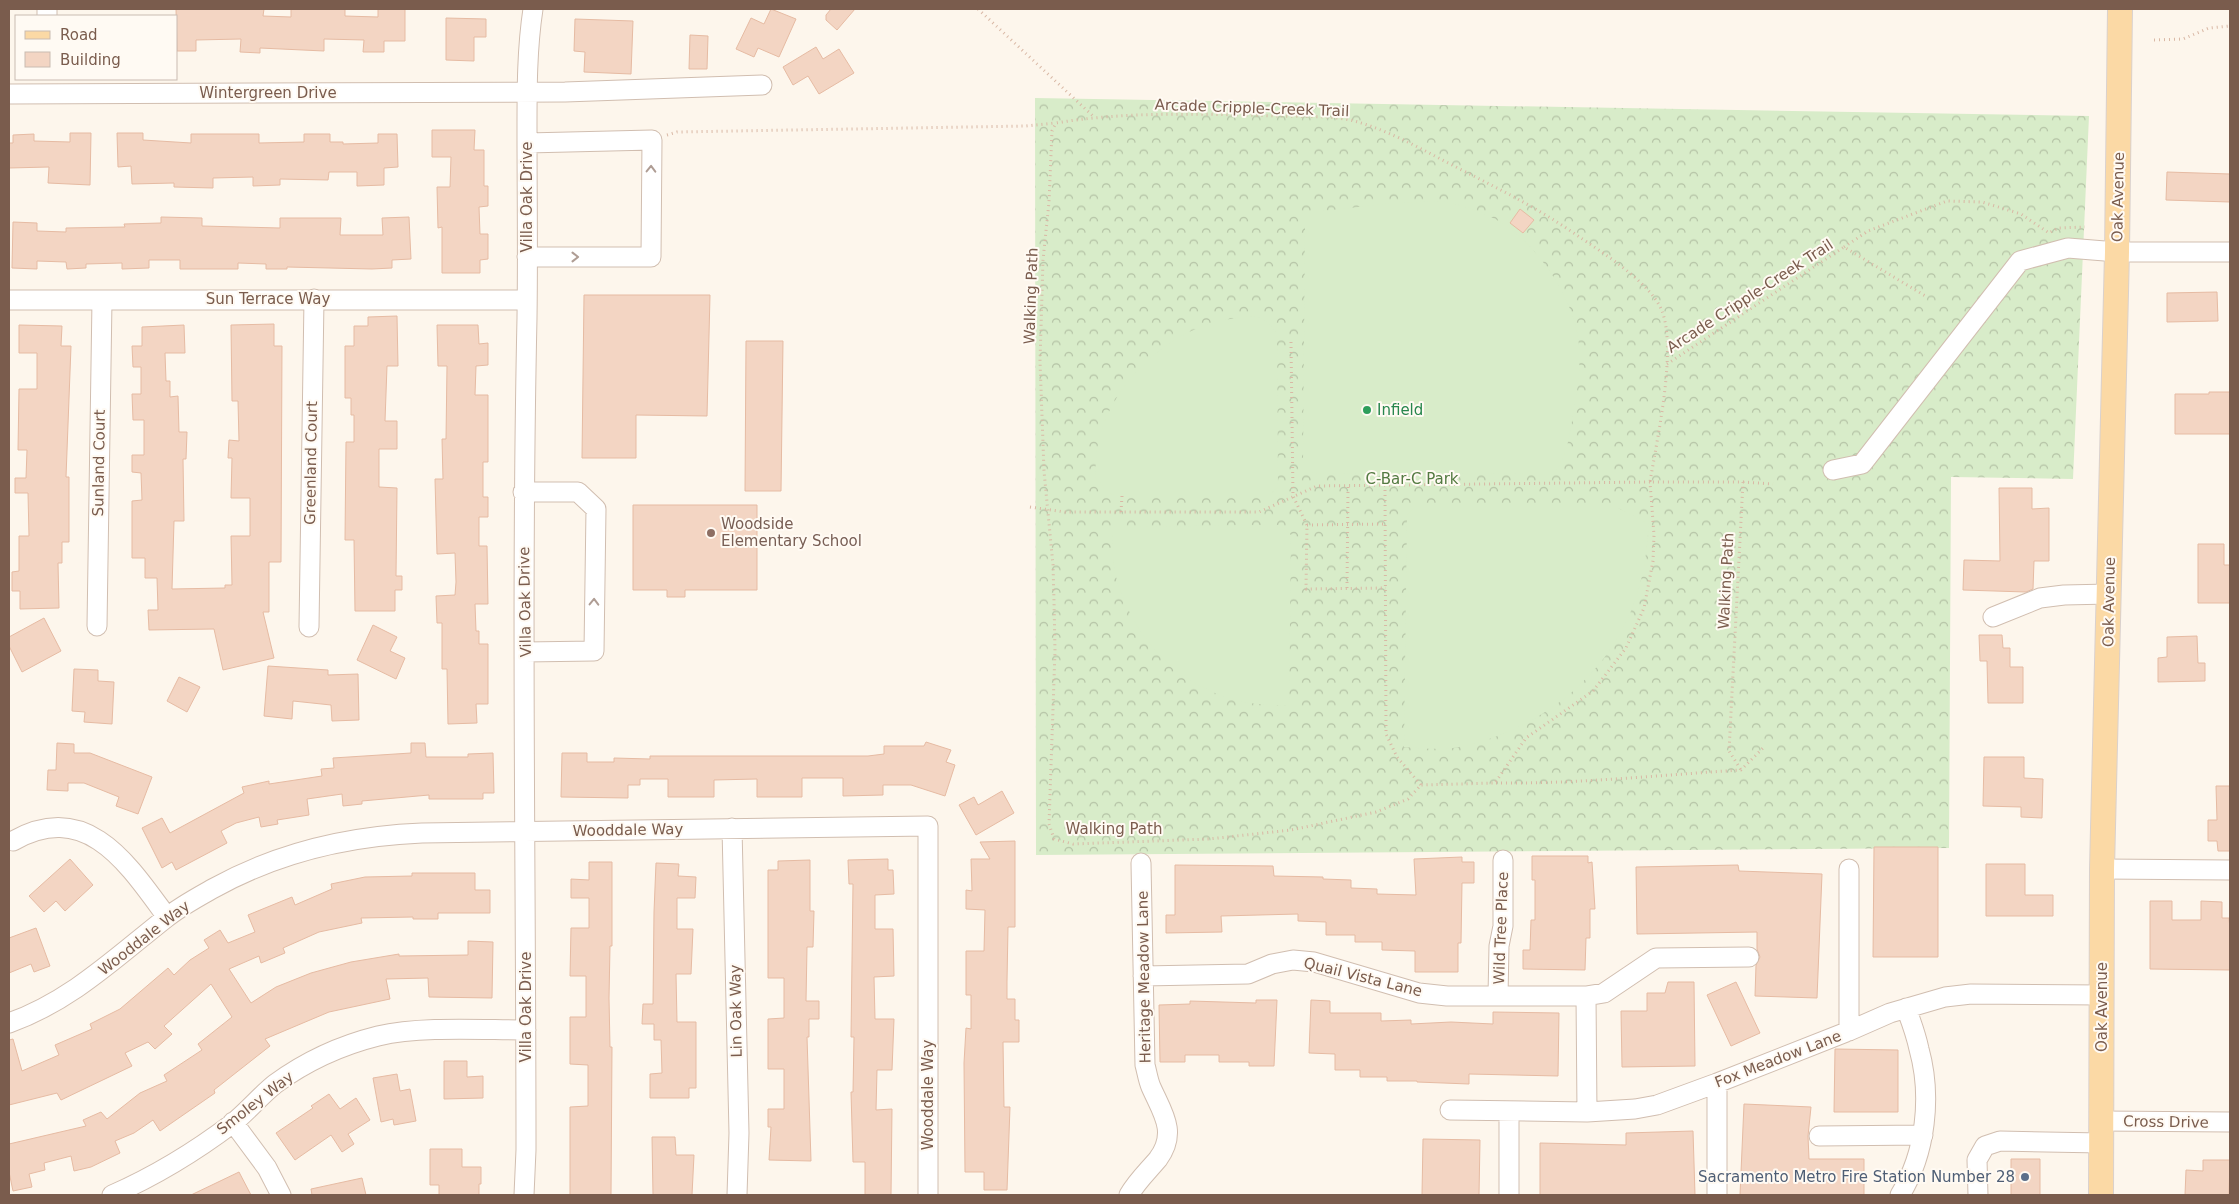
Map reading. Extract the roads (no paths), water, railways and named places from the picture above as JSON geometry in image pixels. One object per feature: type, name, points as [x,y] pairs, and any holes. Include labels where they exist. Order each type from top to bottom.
[{"type":"main road","name":"Oak Avenue","points":[[2101,1195],[2102,870],[2117,252],[2120,9]]},
{"type":"street","name":"Villa Oak Drive","points":[[524,1195],[526,832],[523,492],[527,300],[527,92],[529,36],[533,9]]},
{"type":"street","name":"Wintergreen Drive","points":[[9,94],[44,86],[527,92],[762,85]]},
{"type":"street","points":[[527,143],[652,140],[650,257],[527,257]]},
{"type":"street","points":[[1833,470],[1862,464],[2020,261],[2068,248],[2117,252],[2230,252]]},
{"type":"street","name":"Greenland Court","points":[[309,627],[314,299]]},
{"type":"street","name":"Sun Terrace Way","points":[[9,300],[527,300]]},
{"type":"street","name":"Sunland Court","points":[[97,626],[102,300]]},
{"type":"street","points":[[523,492],[578,492],[596,509],[594,651],[525,652]]},
{"type":"street","points":[[1994,617],[2040,598],[2064,594],[2109,594]]},
{"type":"street","name":"Wooddale Way","points":[[9,1023],[47,1006],[92,979],[167,917],[195,898],[254,868],[276,859],[324,845],[402,834],[928,826],[928,1195]]},
{"type":"street","points":[[13,840],[38,829],[59,827],[98,840],[110,847],[130,866],[167,917]]},
{"type":"street","name":"Lin Oak Way","points":[[732,828],[739,1133],[737,1195]]},
{"type":"street","name":"Wild Tree Place","points":[[1498,996],[1499,946],[1503,926],[1503,860]]},
{"type":"street","name":"Heritage Meadow Lane","points":[[1130,1195],[1137,1182],[1158,1158],[1167,1138],[1167,1121],[1163,1108],[1151,1086],[1145,1065],[1142,863]]},
{"type":"street","points":[[1849,869],[1849,1032]]},
{"type":"street","points":[[2102,870],[2230,870]]},
{"type":"street","name":"Quail Vista Lane","points":[[1143,976],[1248,974],[1272,964],[1293,960],[1314,962],[1419,993],[1446,996],[1586,996],[1604,993],[1656,958],[1749,957]]},
{"type":"street","name":"Fox Meadow Lane","points":[[1450,1110],[1586,1112],[1635,1109],[1657,1104],[1717,1083],[1849,1032],[1890,1013],[1945,997],[1970,994],[2102,995]]},
{"type":"street","points":[[1586,996],[1586,1112]]},
{"type":"street","points":[[1900,1195],[1913,1167],[1922,1135],[1925,1108],[1924,1077],[1920,1049],[1906,1008]]},
{"type":"street","name":"Smoley Way","points":[[112,1195],[170,1166],[234,1122],[275,1085],[298,1069],[357,1042],[408,1031],[526,1030]]},
{"type":"street","points":[[1717,1083],[1717,1195]]},
{"type":"street","points":[[1509,1111],[1509,1195]]},
{"type":"street","points":[[234,1122],[267,1168],[281,1195]]},
{"type":"street","name":"Cross Drive","points":[[1978,1195],[1977,1160],[1985,1146],[2000,1141],[2230,1122]]},
{"type":"street","points":[[1819,1136],[1922,1135]]},
{"type":"place","name":"Infield","points":[[1367,410]]},
{"type":"place","name":"Woodside Elementary School","points":[[711,533]]},
{"type":"place","name":"Sacramento Metro Fire Station Number 28","points":[[2025,1177]]},
{"type":"park label","name":"C-Bar-C Park","points":[[1412,479]]}]
